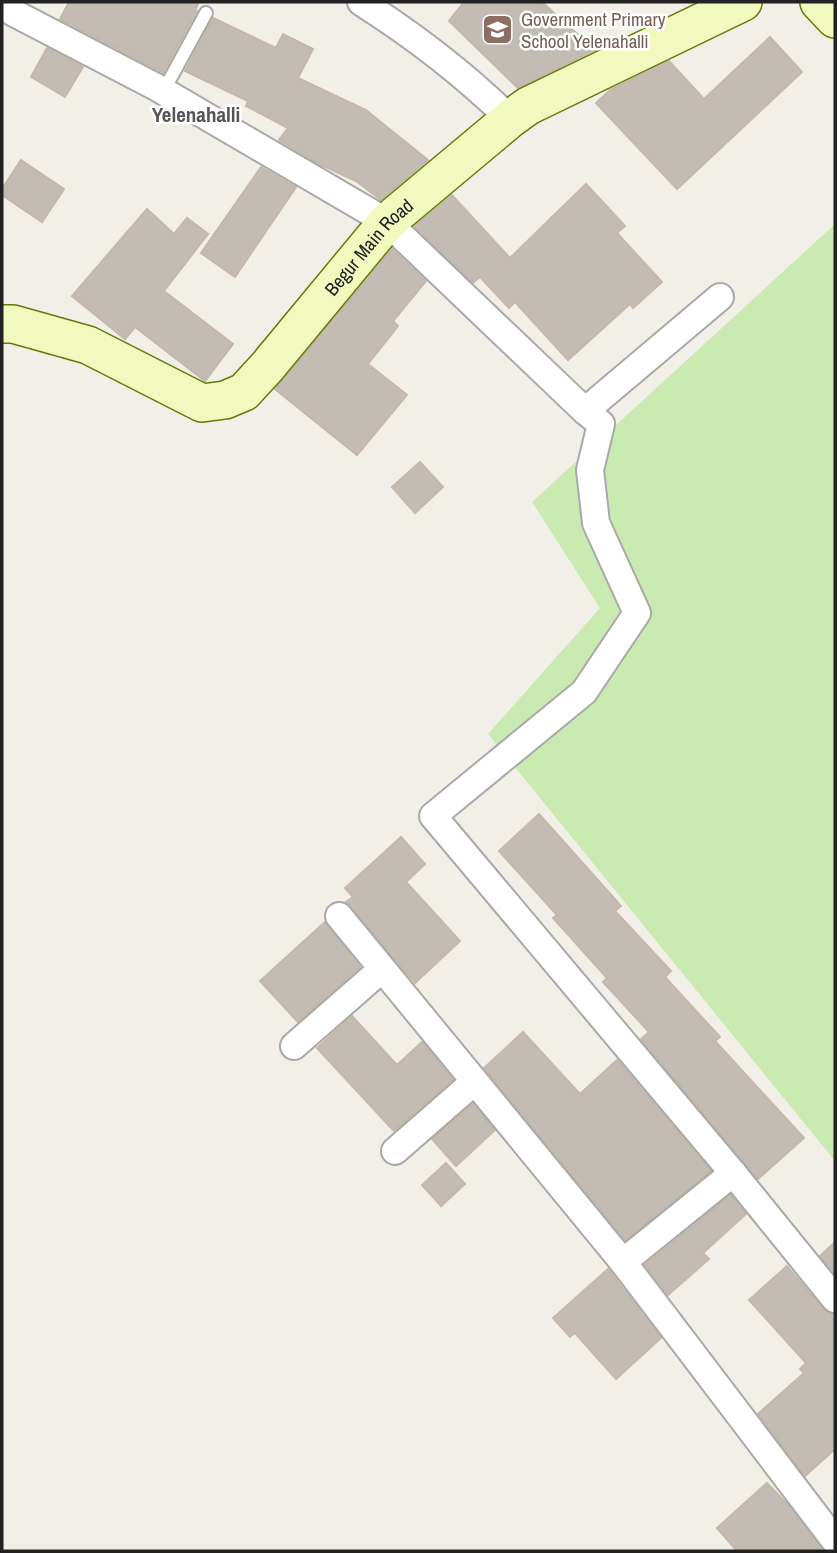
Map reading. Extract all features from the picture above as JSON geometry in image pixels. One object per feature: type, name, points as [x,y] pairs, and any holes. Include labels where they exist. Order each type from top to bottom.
[{"type":"street","points":[[361,2],[432,49],[472,82],[510,119]]},
{"type":"street","name":"Begur Main Road","points":[[2,324],[13,324],[88,345],[202,403],[225,400],[244,392],[387,222],[510,119],[528,106],[743,2]]},
{"type":"street","points":[[819,2],[835,19]]},
{"type":"street","points":[[12,12],[163,92],[387,222],[601,424],[590,470],[596,523],[636,613],[584,692],[433,816],[733,1173],[835,1299]]},
{"type":"street","points":[[585,411],[720,297]]},
{"type":"street","points":[[339,916],[623,1262],[835,1541]]},
{"type":"street","points":[[293,1046],[382,969]]},
{"type":"street","points":[[395,1151],[474,1082]]},
{"type":"street","points":[[623,1262],[733,1173]]},
{"type":"lane","points":[[163,92],[206,13]]},
{"type":"green space","points":[[835,224],[835,1161],[488,734],[600,608],[532,502]]},
{"type":"building","points":[[69,2],[199,2],[195,10],[197,11],[163,73],[60,19]]},
{"type":"building","points":[[464,2],[542,2],[595,50],[518,88],[449,21]]},
{"type":"building","points":[[213,18],[276,48],[283,34],[313,49],[298,78],[366,110],[428,160],[381,200],[356,181],[317,163],[279,140],[288,128],[246,106],[248,101],[185,71]]},
{"type":"building","points":[[770,37],[802,72],[677,189],[596,103],[610,90],[669,61],[704,99]]},
{"type":"building","points":[[47,48],[83,67],[65,97],[31,77]]},
{"type":"building","points":[[21,160],[64,189],[42,222],[2,195],[2,189]]},
{"type":"building","points":[[261,167],[296,187],[235,277],[201,253]]},
{"type":"building","points":[[586,184],[625,226],[617,233],[662,282],[633,308],[630,304],[568,360],[515,302],[509,308],[480,277],[473,283],[414,226],[452,195],[510,258]]},
{"type":"building","points":[[147,209],[174,234],[187,218],[208,234],[164,291],[233,344],[205,381],[135,327],[125,339],[72,296]]},
{"type":"building","points":[[392,249],[426,281],[393,321],[398,326],[368,364],[407,395],[357,455],[275,389]]},
{"type":"building","points":[[420,462],[443,487],[415,513],[392,487]]},
{"type":"building","points":[[539,814],[621,906],[615,911],[671,971],[665,977],[720,1037],[715,1041],[804,1138],[758,1179],[641,1039],[649,1032],[603,982],[607,978],[553,918],[557,915],[499,851]]},
{"type":"building","points":[[401,837],[425,864],[406,882],[460,941],[415,983],[346,902],[353,897],[345,888]]},
{"type":"building","points":[[325,922],[360,967],[298,1022],[260,981]]},
{"type":"building","points":[[352,1016],[397,1065],[422,1042],[453,1080],[394,1131],[317,1048]]},
{"type":"building","points":[[523,1032],[580,1094],[617,1060],[711,1171],[625,1240],[484,1068]]},
{"type":"building","points":[[473,1104],[495,1130],[456,1166],[432,1139]]},
{"type":"building","points":[[446,1163],[465,1184],[441,1206],[422,1185]]},
{"type":"building","points":[[731,1195],[746,1214],[703,1253],[709,1259],[668,1295],[645,1265]]},
{"type":"building","points":[[835,1242],[835,1274],[820,1256]]},
{"type":"building","points":[[787,1266],[823,1309],[835,1314],[835,1449],[805,1476],[758,1414],[804,1373],[800,1369],[806,1363],[749,1300]]},
{"type":"building","points":[[608,1269],[661,1338],[616,1379],[575,1333],[570,1337],[553,1318]]},
{"type":"building","points":[[767,1483],[789,1506],[823,1551],[737,1551],[717,1528]]},
{"type":"place","name":"Government Primary School Yelenahalli","points":[[498,30]]},
{"type":"district","name":"Yelenahalli","points":[[196,115]]}]
